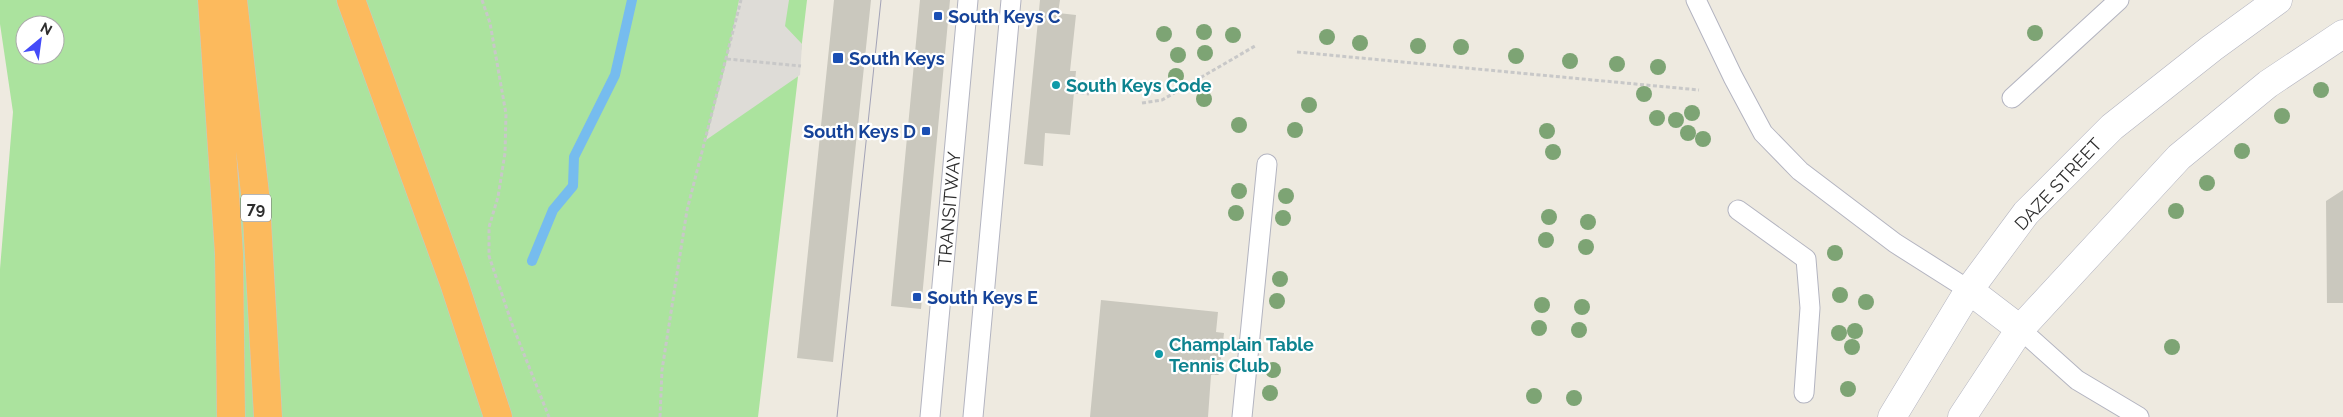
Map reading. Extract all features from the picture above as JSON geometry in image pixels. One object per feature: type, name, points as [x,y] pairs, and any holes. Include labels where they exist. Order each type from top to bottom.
[{"type":"highway","points":[[212,0],[229,254],[231,417]]},
{"type":"highway","name":"79","points":[[233,0],[256,202],[268,417]]},
{"type":"highway","points":[[351,0],[454,283],[498,417]]},
{"type":"street","name":"DAZE STREET","points":[[1892,417],[1970,290],[2026,213],[2112,127],[2212,48],[2278,0]]},
{"type":"street","points":[[1962,417],[2020,328],[2179,157],[2268,84],[2343,34]]},
{"type":"street","points":[[1970,290],[2020,328]]},
{"type":"lane","name":"TRANSITWAY","points":[[930,417],[968,0]]},
{"type":"lane","points":[[973,417],[1011,0]]},
{"type":"lane","points":[[1696,0],[1733,77],[1763,133],[1800,171],[1895,243],[1970,290]]},
{"type":"lane","points":[[2012,98],[2118,0]]},
{"type":"lane","points":[[1242,417],[1267,164]]},
{"type":"lane","points":[[1738,210],[1806,259],[1810,308],[1804,393]]},
{"type":"lane","points":[[2020,328],[2077,380],[2139,417]]},
{"type":"path","points":[[482,0],[490,24],[506,114],[505,153],[498,197],[489,227],[489,256],[512,324],[549,417]]},
{"type":"path","points":[[660,417],[662,370],[688,210],[741,0]]},
{"type":"path","points":[[1142,103],[1162,100],[1255,46]]},
{"type":"path","points":[[1297,52],[1699,90]]},
{"type":"path","points":[[727,59],[801,66]]},
{"type":"path","points":[[1074,92],[1089,94]]},
{"type":"green space","points":[[0,0],[807,0],[758,417],[0,417],[0,269],[13,112],[0,24]]},
{"type":"shaded area","points":[[739,0],[789,0],[785,26],[802,44],[800,75],[706,140],[727,59]]},
{"type":"building","points":[[834,0],[871,0],[833,362],[797,358]]},
{"type":"building","name":"South Keys","points":[[920,0],[950,0],[921,309],[891,306]]},
{"type":"building","points":[[1040,0],[1060,0],[1058,13],[1076,15],[1070,71],[1076,71],[1070,135],[1045,133],[1043,166],[1024,164]]},
{"type":"building","points":[[2343,190],[2343,303],[2327,303],[2326,201]]},
{"type":"building","name":"Champlain Table Tennis Club","points":[[1101,300],[1218,312],[1216,332],[1224,333],[1219,375],[1211,375],[1208,417],[1090,417]]},
{"type":"waterway","points":[[532,261],[553,210],[573,186],[574,157],[615,75],[632,0]]},
{"type":"tram line","points":[[837,417],[881,0]]},
{"type":"place","name":"South Keys C","points":[[938,16]]},
{"type":"place","name":"South Keys","points":[[838,58]]},
{"type":"place","name":"South Keys Code","points":[[1056,85]]},
{"type":"place","name":"South Keys D","points":[[926,131]]},
{"type":"place","name":"South Keys E","points":[[917,297]]},
{"type":"place","name":"Champlain Table Tennis Club","points":[[1159,354]]}]
